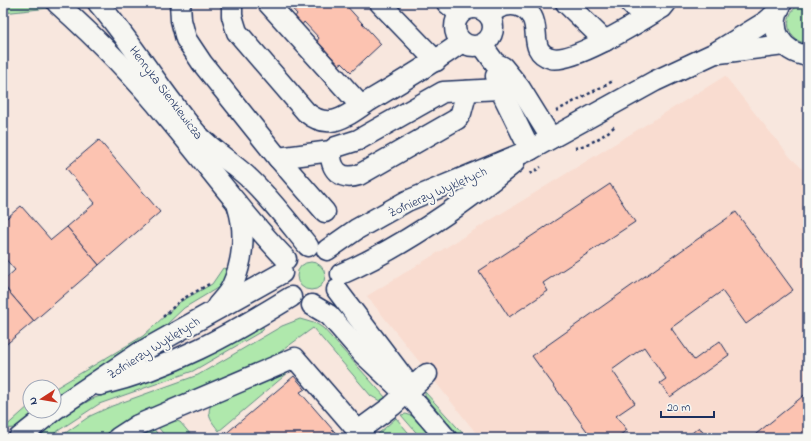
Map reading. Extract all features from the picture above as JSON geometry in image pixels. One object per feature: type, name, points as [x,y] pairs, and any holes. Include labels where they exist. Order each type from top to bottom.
[{"type":"street","name":"Henryka Sienkiewicza","points":[[57,3],[139,84],[192,147],[284,266]]},
{"type":"street","name":"Henryka Sienkiewicza","points":[[98,3],[118,26],[164,93],[198,134],[216,153],[249,179],[317,248]]},
{"type":"street","points":[[180,3],[181,20],[186,38],[202,63],[278,158],[325,212]]},
{"type":"street","points":[[232,3],[232,16],[237,32],[285,89],[313,118],[332,121],[361,106],[436,62],[462,42]]},
{"type":"street","points":[[268,3],[361,106]]},
{"type":"street","points":[[380,3],[436,62]]},
{"type":"street","points":[[489,15],[497,8],[512,3],[526,10],[532,17],[537,46],[543,54],[552,59],[563,58],[605,41],[645,18],[666,3]]},
{"type":"street","points":[[566,3],[605,41]]},
{"type":"street","points":[[630,3],[645,18]]},
{"type":"street","name":"Żołnierzy Wyklętych","points":[[317,248],[357,229],[407,201],[530,150],[655,81],[713,54],[768,21],[780,7]]},
{"type":"street","points":[[780,7],[775,22],[776,32],[800,55]]},
{"type":"street","points":[[472,8],[484,11],[489,15],[492,20],[493,32],[482,45],[472,46],[462,42],[455,32],[453,9],[472,8]]},
{"type":"street","points":[[482,45],[495,63],[503,67],[520,88],[551,138]]},
{"type":"street","name":"Żołnierzy Wyklętych","points":[[713,54],[800,55]]},
{"type":"street","points":[[495,63],[495,72],[500,89],[530,150]]},
{"type":"street","points":[[278,158],[332,151],[336,147],[358,140],[443,92],[500,89]]},
{"type":"street","points":[[332,151],[331,160],[337,173],[347,177],[359,176],[457,119],[462,114],[467,91]]},
{"type":"street","name":"Żołnierzy Wyklętych","points":[[339,282],[483,189],[530,150]]},
{"type":"street","name":"Henryka Sienkiewicza","points":[[214,310],[232,287],[240,261],[243,233],[242,219],[237,205]]},
{"type":"street","points":[[408,393],[406,381],[339,282],[339,264],[334,256],[317,248],[296,250],[284,266],[283,282],[292,297],[298,301],[312,305],[329,315],[363,354],[398,387],[408,393],[446,438]]},
{"type":"street","name":"Żołnierzy Wyklętych","points":[[62,405],[139,353],[214,310],[284,266]]},
{"type":"street","points":[[312,305],[326,301],[339,282]]},
{"type":"street","name":"Żołnierzy Wyklętych","points":[[89,388],[132,378],[189,356],[292,297]]},
{"type":"street","points":[[118,438],[138,425],[295,358],[361,435],[427,374]]},
{"type":"street","name":"Żołnierzy Wyklętych","points":[[19,438],[43,419]]},
{"type":"path","points":[[571,149],[588,145],[606,135],[616,125]]},
{"type":"path","points":[[527,176],[545,165]]},
{"type":"shaded area","points":[[725,76],[791,158],[808,174],[808,438],[480,438],[367,296]]},
{"type":"green space","points":[[3,3],[46,3],[49,8],[3,13]]},
{"type":"green space","points":[[808,3],[808,43],[799,41],[793,37],[788,23],[793,10],[799,5]]},
{"type":"green space","points":[[311,262],[317,263],[321,266],[324,270],[324,282],[321,286],[317,289],[311,290],[305,289],[301,286],[298,282],[297,276],[298,270],[301,266],[305,263]]},
{"type":"green space","points":[[223,268],[229,269],[224,282],[219,287],[184,308],[150,340],[62,392],[62,384],[143,336],[180,302],[212,284]]},
{"type":"green space","points":[[300,319],[317,324],[323,328],[386,398],[380,401],[371,396],[313,328],[276,355],[118,428],[104,438],[58,438],[90,416],[112,406],[198,375],[282,326]]},
{"type":"green space","points":[[260,322],[264,329],[193,371],[99,404],[47,438],[35,438],[70,412],[92,399],[184,365]]},
{"type":"green space","points":[[284,371],[289,372],[219,431],[209,415],[212,403]]},
{"type":"green space","points":[[425,392],[467,438],[461,438],[425,396]]},
{"type":"green space","points":[[22,412],[22,419],[26,419],[14,428],[3,429]]},
{"type":"green space","points":[[406,414],[412,416],[432,438],[421,438],[401,415]]},
{"type":"green space","points":[[396,418],[413,438],[389,438],[386,434],[381,438],[377,438],[378,434]]},
{"type":"green space","points":[[173,420],[180,422],[192,436],[189,438],[167,438],[157,426]]},
{"type":"green space","points":[[153,428],[160,437],[159,438],[135,438]]},
{"type":"building","points":[[287,3],[344,3],[381,44],[351,72],[342,63],[339,65],[317,41],[319,38],[304,22],[302,25],[295,17],[297,14]]},
{"type":"building","points":[[99,140],[160,212],[99,265],[67,227],[95,203],[66,168]]},
{"type":"building","points":[[610,184],[635,222],[543,283],[548,291],[509,317],[479,271]]},
{"type":"building","points":[[21,206],[51,240],[67,227],[99,265],[34,321],[3,285],[3,281],[15,270],[3,256],[3,221]]},
{"type":"building","points":[[736,212],[793,290],[746,324],[722,291],[671,328],[694,360],[720,341],[729,355],[670,397],[660,383],[666,379],[644,347],[612,370],[635,403],[616,416],[627,430],[616,438],[592,438],[532,356]]},
{"type":"building","points":[[808,223],[808,234],[802,227]]},
{"type":"building","points":[[3,285],[34,321],[3,347]]},
{"type":"building","points":[[294,376],[305,389],[300,392],[340,438],[225,438],[223,436]]},
{"type":"building","points":[[808,392],[808,438],[760,438],[756,434]]},
{"type":"building","points":[[699,427],[707,438],[686,438]]}]
